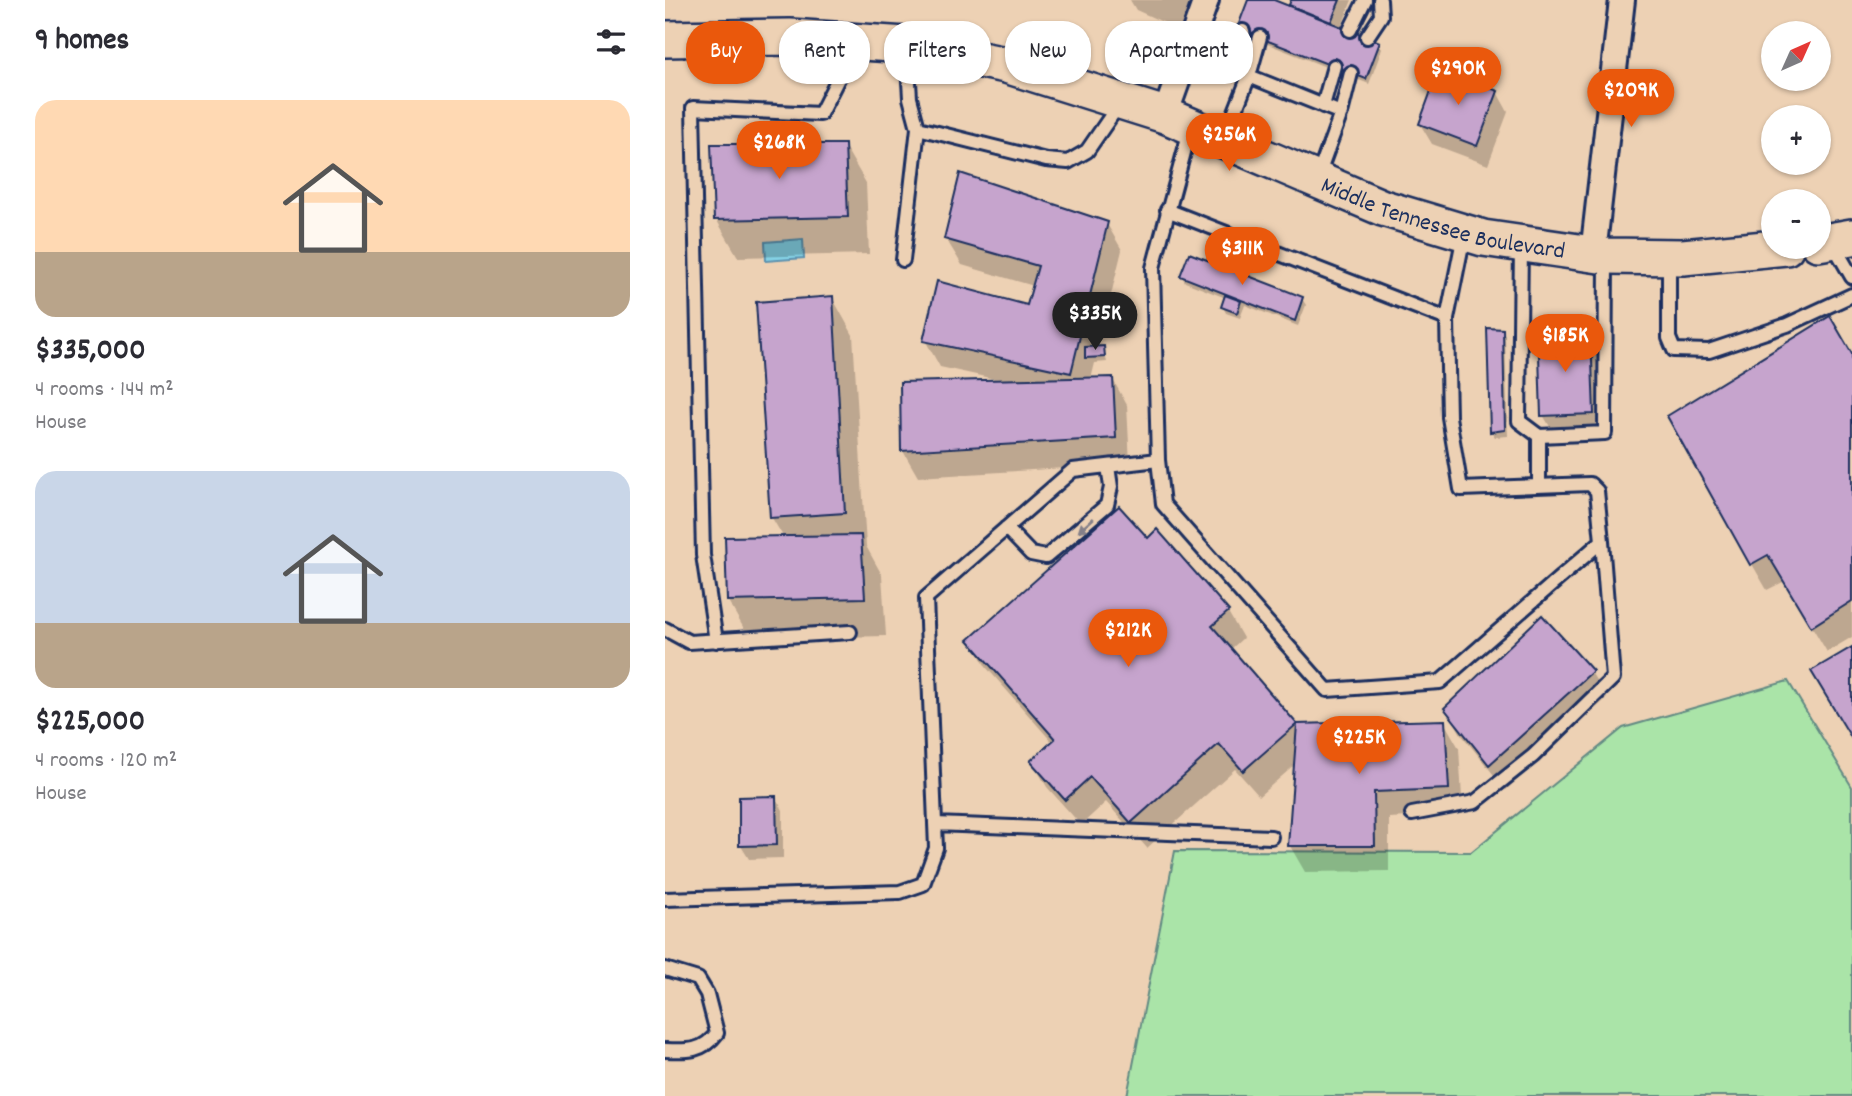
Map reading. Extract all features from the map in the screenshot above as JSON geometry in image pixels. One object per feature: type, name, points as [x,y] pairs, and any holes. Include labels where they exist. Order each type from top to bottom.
[{"type":"main road","name":"Middle Tennessee Boulevard","points":[[665,39],[779,37]]},
{"type":"main road","name":"Middle Tennessee Boulevard","points":[[991,63],[1016,68],[1178,121],[1383,208],[1465,233],[1599,255],[1669,256],[1761,249]]},
{"type":"street","points":[[1178,121],[1206,0]]},
{"type":"street","points":[[1599,255],[1622,0]]},
{"type":"lane","points":[[1349,30],[1365,0]]},
{"type":"lane","points":[[1367,37],[1381,16],[1380,0]]},
{"type":"lane","points":[[1253,62],[1260,37]]},
{"type":"lane","points":[[1323,106],[1334,66]]},
{"type":"lane","points":[[1317,180],[1341,113],[1351,73]]},
{"type":"lane","points":[[1253,78],[1341,113]]},
{"type":"lane","points":[[716,641],[703,555],[693,108],[820,114],[835,84]]},
{"type":"lane","points":[[903,260],[918,128],[910,84]]},
{"type":"lane","points":[[1224,141],[1246,84]]},
{"type":"lane","points":[[918,128],[1047,160],[1068,162],[1087,151],[1121,101]]},
{"type":"lane","points":[[1178,121],[1167,210],[1153,268],[1158,460],[1163,504],[1327,690],[1440,682],[1602,541]]},
{"type":"lane","points":[[1167,210],[1447,319]]},
{"type":"lane","points":[[1412,814],[1475,802],[1533,756],[1613,678],[1597,491],[1590,485],[1461,489],[1449,417],[1447,319],[1465,233]]},
{"type":"lane","points":[[1834,240],[1852,277]]},
{"type":"lane","points":[[1521,244],[1519,421],[1539,436],[1605,433],[1599,255]]},
{"type":"lane","points":[[1669,256],[1669,338],[1674,350],[1709,351],[1744,340],[1852,295]]},
{"type":"lane","points":[[1539,436],[1539,485]]},
{"type":"lane","points":[[665,899],[899,892],[923,884],[936,848],[926,598],[1073,470],[1158,460]]},
{"type":"lane","points":[[1006,528],[1031,554],[1046,557],[1107,505],[1111,487],[1108,466]]},
{"type":"lane","points":[[665,629],[689,642],[850,632]]},
{"type":"lane","points":[[935,824],[1271,837]]},
{"type":"lane","points":[[665,969],[698,979],[707,994],[717,1033],[708,1045],[699,1048],[665,1050]]},
{"type":"green space","points":[[1788,681],[1852,787],[1852,1096],[1127,1096],[1175,851],[1471,852],[1623,728]]},
{"type":"water","points":[[803,239],[804,258],[766,261],[765,242]]},
{"type":"building","points":[[1248,0],[1274,0],[1380,42],[1366,79],[1253,35],[1253,21],[1240,21]]},
{"type":"building","points":[[1291,0],[1340,0],[1331,22],[1289,5]]},
{"type":"building","points":[[1439,69],[1498,91],[1477,146],[1419,124]]},
{"type":"building","points":[[711,144],[845,144],[848,217],[714,220]]},
{"type":"building","points":[[960,173],[1108,222],[1071,373],[923,341],[937,281],[1027,305],[1038,266],[944,239]]},
{"type":"building","points":[[1189,253],[1303,297],[1295,321],[1180,276]]},
{"type":"building","points":[[1225,295],[1241,301],[1237,313],[1221,307]]},
{"type":"building","points":[[833,296],[845,513],[770,518],[756,302]]},
{"type":"building","points":[[1830,316],[1852,354],[1852,601],[1811,627],[1768,555],[1750,565],[1667,416]]},
{"type":"building","points":[[1553,323],[1554,341],[1576,341],[1575,333],[1591,334],[1594,414],[1541,416],[1538,324]]},
{"type":"building","points":[[1487,328],[1503,329],[1505,430],[1490,432]]},
{"type":"building","points":[[1104,346],[1105,357],[1085,358],[1085,347]]},
{"type":"building","points":[[1113,377],[1116,438],[901,451],[900,382]]},
{"type":"building","points":[[1119,506],[1148,538],[1157,529],[1229,611],[1212,626],[1297,724],[1243,771],[1219,744],[1131,823],[1090,777],[1065,800],[1030,761],[1055,739],[968,640]]},
{"type":"building","points":[[861,535],[865,598],[727,601],[725,537]]},
{"type":"building","points":[[1542,615],[1593,671],[1489,765],[1444,708]]},
{"type":"building","points":[[1852,647],[1852,739],[1811,671]]},
{"type":"building","points":[[1445,720],[1449,789],[1374,792],[1375,846],[1288,846],[1297,724]]},
{"type":"building","points":[[776,796],[777,845],[739,846],[739,797]]}]
